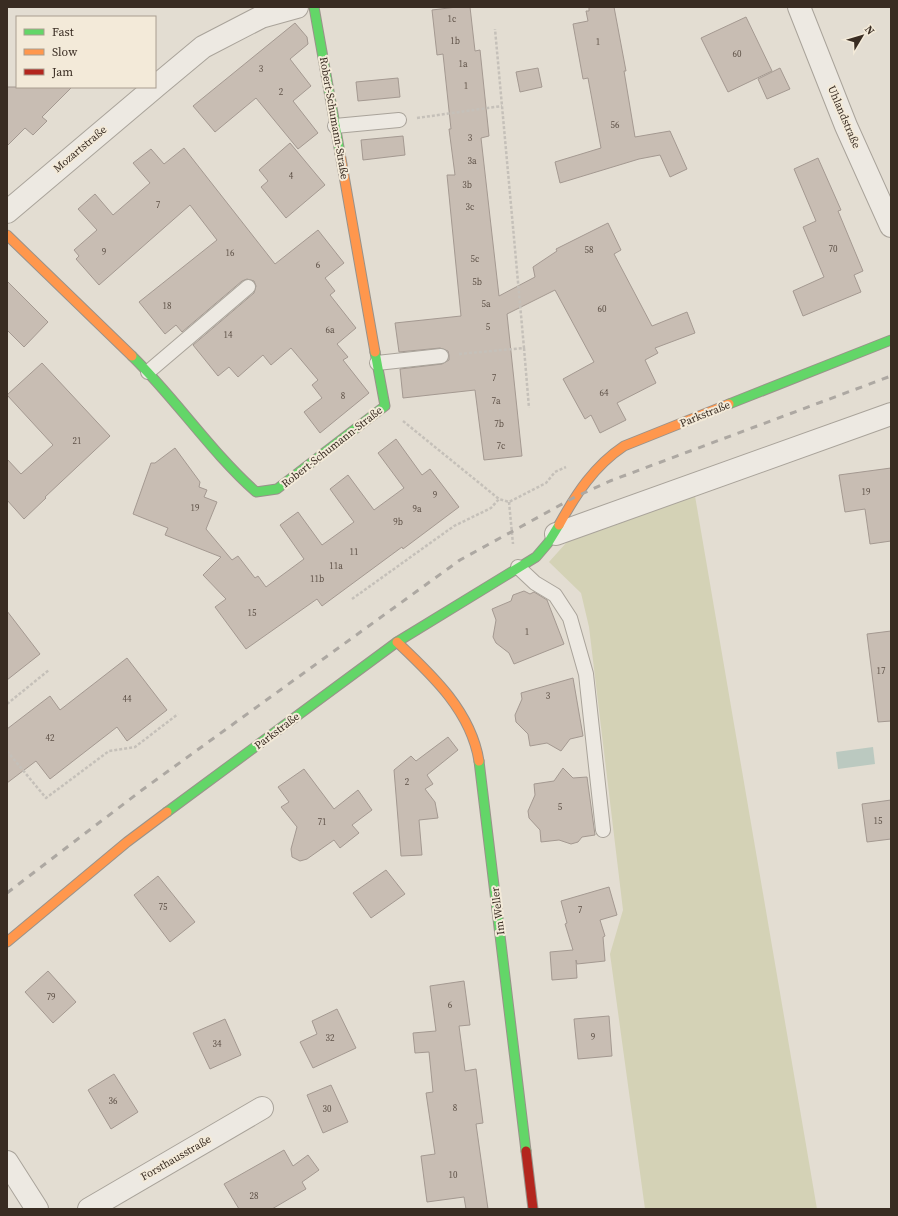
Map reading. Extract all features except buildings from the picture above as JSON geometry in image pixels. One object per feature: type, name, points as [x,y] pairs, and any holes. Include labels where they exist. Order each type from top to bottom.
[{"type":"street","name":"Mozartstraße","points":[[156,86],[203,47],[261,17],[297,7]]},
{"type":"street","name":"Robert-Schumann-Straße","points":[[7,235],[148,372],[236,474],[256,492],[277,489],[385,406],[314,7]]},
{"type":"street","name":"Uhlandstraße","points":[[799,7],[846,126],[891,226]]},
{"type":"street","name":"Mozartstraße","points":[[7,212],[154,88]]},
{"type":"street","name":"Parkstraße","points":[[7,942],[127,842],[397,642],[536,557],[548,546],[556,534],[575,497],[607,457],[624,446],[891,340]]},
{"type":"street","points":[[556,534],[891,414]]},
{"type":"street","name":"Im Weller","points":[[397,642],[439,682],[463,716],[476,745],[482,780],[533,1209]]},
{"type":"street","name":"Forsthausstraße","points":[[89,1209],[262,1108]]},
{"type":"street","points":[[7,1162],[37,1209]]},
{"type":"lane","points":[[335,126],[400,120]]},
{"type":"lane","points":[[148,372],[248,286]]},
{"type":"lane","points":[[377,363],[440,356]]},
{"type":"lane","points":[[518,567],[535,583],[555,595],[570,618],[586,674],[603,830]]},
{"type":"path","points":[[494,29],[529,408]]},
{"type":"path","points":[[400,120],[502,106]]},
{"type":"path","points":[[440,356],[524,348]]},
{"type":"path","points":[[385,406],[499,499],[509,502],[546,483],[556,472],[571,464],[600,464]]},
{"type":"path","points":[[352,599],[454,526],[491,508],[499,499]]},
{"type":"path","points":[[509,502],[513,546]]},
{"type":"path","points":[[7,704],[49,670]]},
{"type":"path","points":[[7,751],[46,798],[109,751],[135,747],[178,714]]},
{"type":"shaded area","points":[[695,496],[817,1209],[645,1209],[610,954],[623,910],[589,627],[581,593],[549,562],[575,533]]},
{"type":"shaded area","points":[[873,747],[875,764],[838,769],[836,752]]},
{"type":"railway","points":[[7,893],[142,790],[460,560],[575,497],[610,481],[891,376]]},
{"type":"traffic: fast","points":[[314,7],[340,153]]},
{"type":"traffic: fast","points":[[729,404],[891,340]]},
{"type":"traffic: fast","points":[[132,356],[223,460],[256,492],[277,489],[385,406],[375,352]]},
{"type":"traffic: fast","points":[[167,812],[397,642],[536,557],[548,543],[559,525]]},
{"type":"traffic: fast","points":[[479,761],[526,1151]]},
{"type":"traffic: slow","points":[[340,153],[375,352]]},
{"type":"traffic: slow","points":[[7,235],[132,356]]},
{"type":"traffic: slow","points":[[559,525],[572,502],[587,481],[604,462],[624,446],[729,404]]},
{"type":"traffic: slow","points":[[397,642],[436,681],[459,710],[475,743],[479,761]]},
{"type":"traffic: slow","points":[[7,942],[127,842],[167,812]]},
{"type":"traffic: jam","points":[[526,1151],[533,1209]]}]
